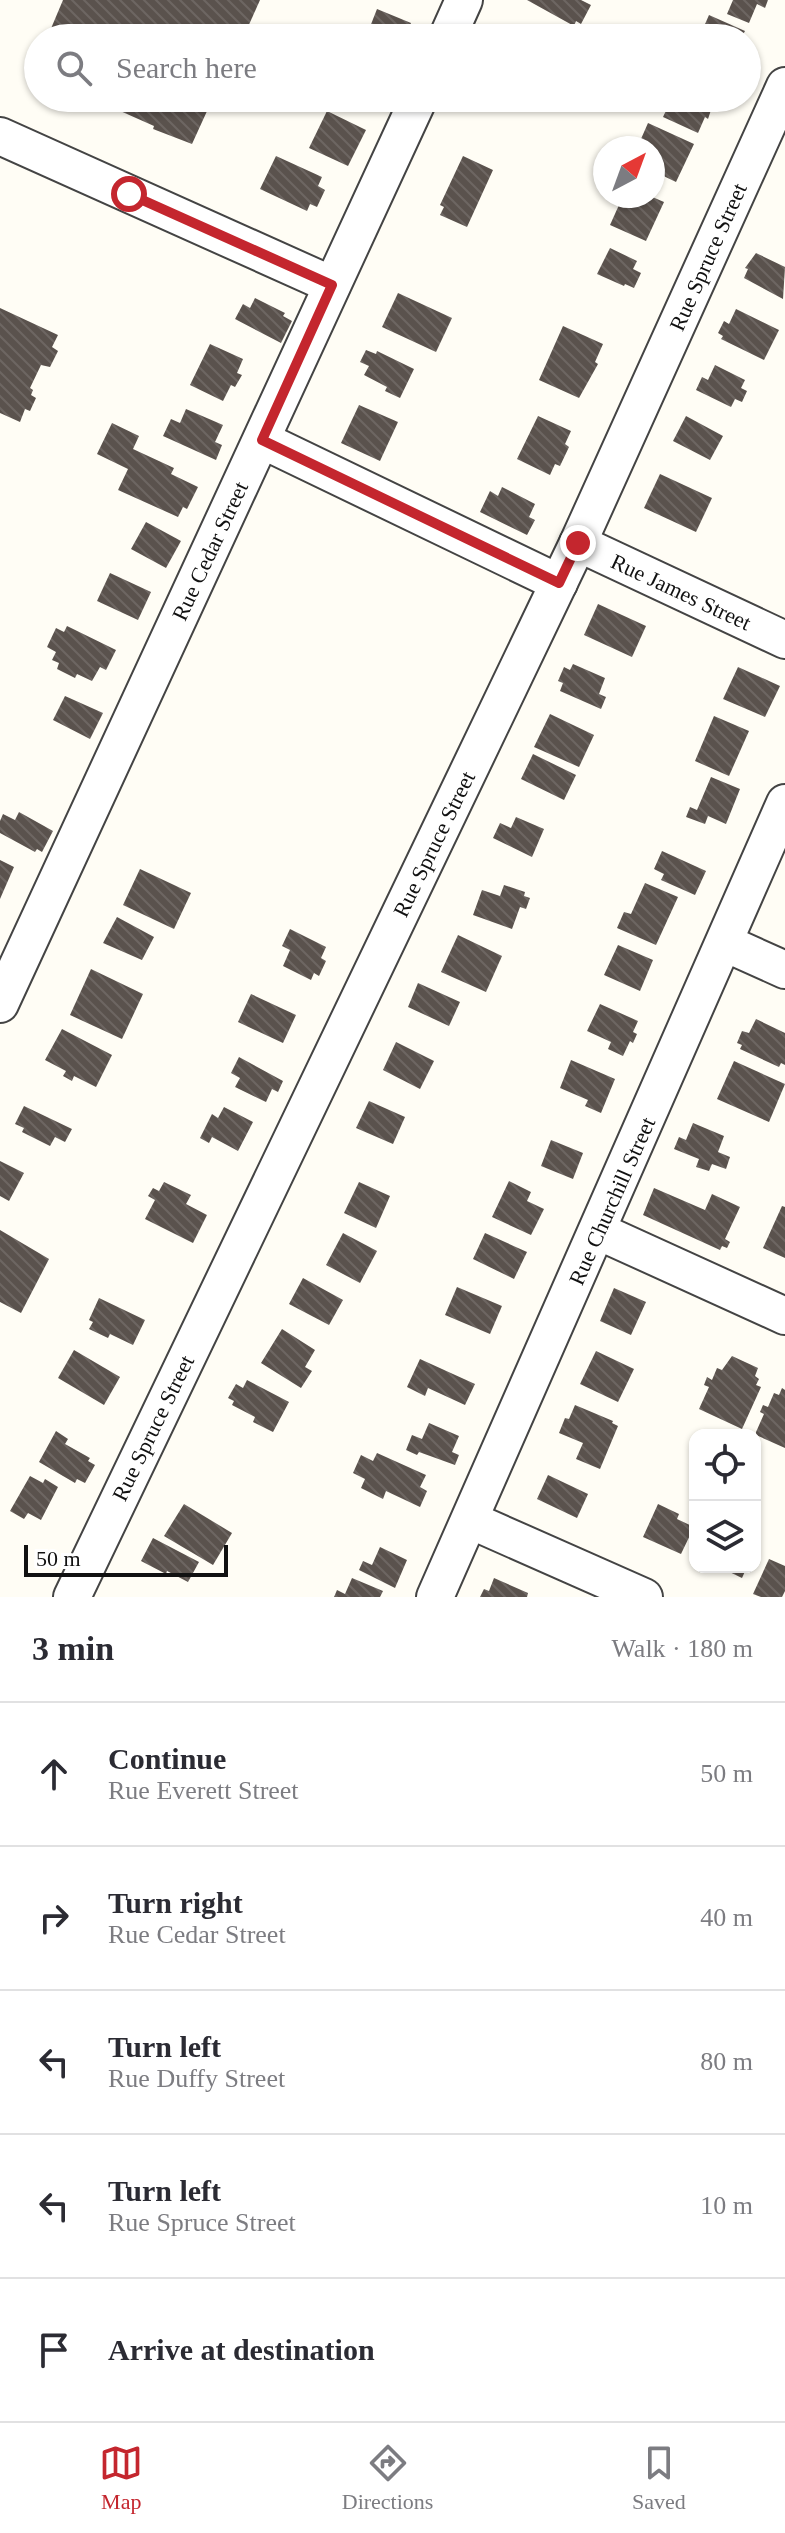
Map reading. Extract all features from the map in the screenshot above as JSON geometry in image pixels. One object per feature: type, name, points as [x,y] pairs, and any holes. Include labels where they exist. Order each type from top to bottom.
[{"type":"street","points":[[453,24],[464,0]]},
{"type":"street","name":"Rue Spruce Street","points":[[72,1597],[578,543],[785,86]]},
{"type":"street","name":"Rue Cedar Street","points":[[0,1004],[412,112]]},
{"type":"street","points":[[0,136],[332,285]]},
{"type":"street","points":[[262,440],[559,583]]},
{"type":"street","name":"Rue James Street","points":[[578,543],[785,640]]},
{"type":"street","name":"Rue Churchill Street","points":[[435,1597],[785,803]]},
{"type":"street","points":[[725,943],[785,970]]},
{"type":"street","points":[[598,1231],[785,1316]]},
{"type":"street","points":[[470,1520],[644,1597]]},
{"type":"building","points":[[63,0],[260,0],[249,24],[53,24]]},
{"type":"building","points":[[527,0],[581,0],[591,5],[581,24],[576,21],[570,24]]},
{"type":"building","points":[[733,0],[768,0],[765,8],[757,4],[749,23],[727,14]]},
{"type":"building","points":[[377,9],[411,23],[411,24],[371,24]]},
{"type":"building","points":[[709,15],[729,24],[705,24]]},
{"type":"building","points":[[122,112],[207,112],[192,144],[153,129],[154,126]]},
{"type":"building","points":[[327,112],[366,130],[348,166],[309,148]]},
{"type":"building","points":[[665,112],[710,112],[698,133],[663,117]]},
{"type":"building","points":[[648,123],[694,144],[676,182],[665,177],[665,136],[642,136]]},
{"type":"building","points":[[276,156],[322,177],[318,186],[325,190],[317,207],[310,204],[307,211],[260,189]]},
{"type":"building","points":[[463,156],[493,170],[467,227],[440,215],[444,207],[440,205]]},
{"type":"building","points":[[618,208],[661,208],[646,241],[610,225]]},
{"type":"building","points":[[610,248],[637,261],[633,269],[641,273],[634,288],[597,274]]},
{"type":"building","points":[[756,253],[785,267],[783,299],[744,278],[748,269],[745,268]]},
{"type":"building","points":[[398,293],[452,318],[436,352],[382,327]]},
{"type":"building","points":[[255,298],[285,313],[283,316],[292,321],[281,343],[235,319],[243,304],[250,308]]},
{"type":"building","points":[[0,308],[58,335],[52,347],[58,351],[50,367],[41,365],[30,388],[33,390],[31,395],[36,398],[30,411],[25,409],[20,422],[0,413]]},
{"type":"building","points":[[736,309],[779,330],[764,360],[721,339],[723,336],[718,333],[724,321],[729,324]]},
{"type":"building","points":[[563,326],[603,344],[595,362],[598,364],[579,398],[539,380]]},
{"type":"building","points":[[210,344],[243,359],[237,373],[242,375],[235,387],[231,385],[223,401],[190,385]]},
{"type":"building","points":[[366,350],[376,354],[377,351],[414,369],[400,398],[364,375],[369,366],[360,362]]},
{"type":"building","points":[[715,365],[745,380],[741,388],[747,391],[742,402],[735,399],[731,407],[696,390],[702,377],[708,380]]},
{"type":"building","points":[[359,405],[398,422],[380,461],[341,443]]},
{"type":"building","points":[[186,409],[223,425],[215,442],[222,445],[216,460],[163,436],[171,419],[180,423]]},
{"type":"building","points":[[538,416],[571,431],[565,444],[569,447],[560,466],[555,464],[550,475],[517,459]]},
{"type":"building","points":[[686,416],[723,436],[710,460],[673,441]]},
{"type":"building","points":[[112,423],[139,436],[133,449],[174,468],[171,474],[198,487],[187,509],[183,507],[178,517],[118,490],[128,469],[97,454]]},
{"type":"building","points":[[660,474],[712,498],[696,532],[644,508]]},
{"type":"building","points":[[502,487],[535,504],[529,517],[535,520],[527,535],[480,512],[490,491],[498,496]]},
{"type":"building","points":[[146,522],[181,541],[166,568],[131,549]]},
{"type":"building","points":[[110,573],[151,592],[138,620],[97,601]]},
{"type":"building","points":[[598,604],[646,626],[632,657],[584,635]]},
{"type":"building","points":[[67,626],[116,650],[106,670],[100,667],[92,681],[77,674],[75,678],[57,669],[59,663],[52,660],[56,652],[47,647],[56,628],[64,632]]},
{"type":"building","points":[[573,664],[605,678],[599,694],[606,697],[601,709],[560,691],[563,683],[558,681],[564,667],[570,670]]},
{"type":"building","points":[[738,667],[780,686],[765,717],[723,699]]},
{"type":"building","points":[[65,696],[103,713],[90,739],[53,720]]},
{"type":"building","points":[[550,714],[594,735],[579,767],[534,747]]},
{"type":"building","points":[[714,716],[749,731],[729,776],[695,761]]},
{"type":"building","points":[[533,754],[576,775],[564,800],[521,779]]},
{"type":"building","points":[[711,777],[740,789],[726,824],[708,816],[705,824],[686,817],[690,807],[697,810]]},
{"type":"building","points":[[19,812],[53,831],[42,852],[37,849],[35,852],[0,833],[3,814],[15,820]]},
{"type":"building","points":[[516,817],[544,829],[532,857],[493,838],[500,823],[511,828]]},
{"type":"building","points":[[662,851],[706,871],[695,895],[661,880],[664,874],[654,869]]},
{"type":"building","points":[[0,860],[14,867],[0,899]]},
{"type":"building","points":[[140,869],[191,893],[174,929],[123,905]]},
{"type":"building","points":[[645,883],[678,897],[656,945],[617,928],[624,912],[631,914]]},
{"type":"building","points":[[504,885],[525,892],[524,896],[530,898],[526,909],[520,907],[512,929],[473,915],[482,890],[500,896]]},
{"type":"building","points":[[117,917],[154,937],[142,960],[103,943]]},
{"type":"building","points":[[290,929],[326,947],[321,958],[326,961],[319,976],[314,973],[311,980],[283,966],[290,950],[282,946]]},
{"type":"building","points":[[458,935],[502,956],[486,992],[441,972]]},
{"type":"building","points":[[618,945],[653,960],[640,991],[604,975]]},
{"type":"building","points":[[91,969],[143,994],[122,1039],[70,1015]]},
{"type":"building","points":[[418,983],[460,1002],[449,1026],[408,1007]]},
{"type":"building","points":[[251,994],[296,1015],[283,1043],[238,1022]]},
{"type":"building","points":[[600,1004],[638,1021],[633,1032],[637,1034],[623,1056],[608,1049],[611,1042],[587,1031]]},
{"type":"building","points":[[756,1019],[785,1033],[785,1065],[781,1063],[779,1067],[740,1049],[742,1045],[737,1043],[742,1031],[749,1033]]},
{"type":"building","points":[[62,1029],[112,1055],[96,1087],[74,1076],[72,1081],[63,1076],[66,1071],[45,1060]]},
{"type":"building","points":[[396,1042],[434,1061],[420,1089],[383,1070]]},
{"type":"building","points":[[239,1057],[283,1081],[278,1092],[272,1089],[266,1102],[235,1087],[240,1078],[231,1073]]},
{"type":"building","points":[[571,1060],[615,1079],[601,1113],[585,1106],[588,1100],[560,1088]]},
{"type":"building","points":[[734,1061],[785,1084],[769,1122],[717,1099]]},
{"type":"building","points":[[369,1101],[405,1117],[393,1144],[356,1128]]},
{"type":"building","points":[[24,1106],[72,1129],[65,1142],[55,1137],[50,1146],[22,1132],[24,1128],[15,1124]]},
{"type":"building","points":[[224,1107],[253,1122],[238,1151],[212,1137],[209,1143],[200,1138],[212,1114],[218,1118]]},
{"type":"building","points":[[693,1123],[724,1136],[718,1152],[730,1157],[726,1169],[712,1164],[709,1171],[696,1167],[699,1159],[674,1149],[679,1137],[686,1140]]},
{"type":"building","points":[[551,1140],[583,1153],[573,1179],[541,1166]]},
{"type":"building","points":[[0,1161],[24,1173],[9,1201],[0,1196]]},
{"type":"building","points":[[509,1181],[531,1192],[527,1201],[544,1209],[531,1235],[492,1217]]},
{"type":"building","points":[[164,1182],[191,1195],[186,1204],[207,1215],[193,1243],[145,1219],[155,1200],[148,1196],[153,1188],[159,1191]]},
{"type":"building","points":[[359,1182],[390,1196],[376,1228],[344,1213]]},
{"type":"building","points":[[654,1188],[705,1210],[712,1194],[740,1207],[725,1239],[730,1242],[727,1248],[722,1246],[720,1250],[643,1215]]},
{"type":"building","points":[[782,1206],[785,1207],[785,1258],[763,1248]]},
{"type":"building","points":[[0,1230],[49,1259],[21,1313],[0,1302]]},
{"type":"building","points":[[343,1233],[377,1251],[360,1283],[326,1265]]},
{"type":"building","points":[[485,1233],[527,1252],[514,1279],[473,1259]]},
{"type":"building","points":[[303,1278],[343,1300],[329,1325],[289,1304]]},
{"type":"building","points":[[457,1287],[502,1306],[490,1334],[445,1315]]},
{"type":"building","points":[[614,1288],[646,1302],[631,1335],[600,1321]]},
{"type":"building","points":[[99,1298],[145,1320],[133,1345],[110,1334],[108,1338],[89,1329],[93,1322],[89,1320]]},
{"type":"building","points":[[282,1329],[315,1350],[305,1367],[312,1371],[301,1388],[261,1363]]},
{"type":"building","points":[[74,1350],[120,1377],[104,1405],[58,1378]]},
{"type":"building","points":[[596,1351],[634,1369],[618,1402],[580,1384]]},
{"type":"building","points":[[732,1356],[758,1368],[756,1385],[761,1387],[742,1429],[699,1409],[709,1387],[704,1385],[707,1377],[712,1380],[717,1368],[722,1370]]},
{"type":"building","points":[[420,1359],[475,1384],[465,1405],[428,1388],[425,1396],[407,1387]]},
{"type":"building","points":[[247,1380],[289,1402],[273,1432],[253,1422],[255,1417],[232,1405],[234,1401],[228,1398],[236,1384],[243,1388]]},
{"type":"building","points":[[782,1388],[785,1390],[785,1448],[761,1437],[761,1429],[757,1429],[764,1414],[760,1412],[763,1405],[768,1407],[774,1393],[779,1395]]},
{"type":"building","points":[[575,1405],[618,1426],[600,1469],[576,1459],[583,1443],[559,1433]]},
{"type":"building","points":[[429,1423],[459,1436],[452,1452],[459,1455],[455,1465],[406,1450],[412,1435],[422,1439]]},
{"type":"building","points":[[56,1431],[68,1439],[65,1444],[90,1458],[88,1461],[95,1465],[85,1483],[77,1479],[75,1483],[39,1462]]},
{"type":"building","points":[[377,1453],[426,1475],[420,1487],[427,1491],[420,1507],[386,1491],[383,1499],[361,1488],[365,1479],[353,1473],[361,1455],[373,1461]]},
{"type":"building","points":[[548,1475],[588,1494],[577,1518],[537,1499]]},
{"type":"building","points":[[30,1476],[43,1483],[45,1479],[58,1487],[41,1520],[28,1513],[24,1519],[10,1511]]},
{"type":"building","points":[[184,1504],[232,1533],[213,1565],[164,1536]]},
{"type":"building","points":[[658,1504],[679,1514],[677,1519],[689,1525],[689,1537],[681,1554],[643,1537]]},
{"type":"building","points":[[153,1538],[199,1562],[188,1582],[141,1561]]},
{"type":"building","points":[[380,1547],[407,1560],[395,1588],[359,1570],[363,1561],[372,1565]]},
{"type":"building","points":[[769,1559],[785,1566],[785,1591],[782,1597],[753,1594]]},
{"type":"building","points":[[352,1578],[383,1591],[380,1597],[334,1597],[337,1590],[345,1594]]},
{"type":"building","points":[[494,1578],[528,1593],[527,1597],[480,1597],[484,1589],[489,1591]]},
{"type":"route","points":[[129,194],[332,285],[262,440],[559,583],[578,543]]}]
